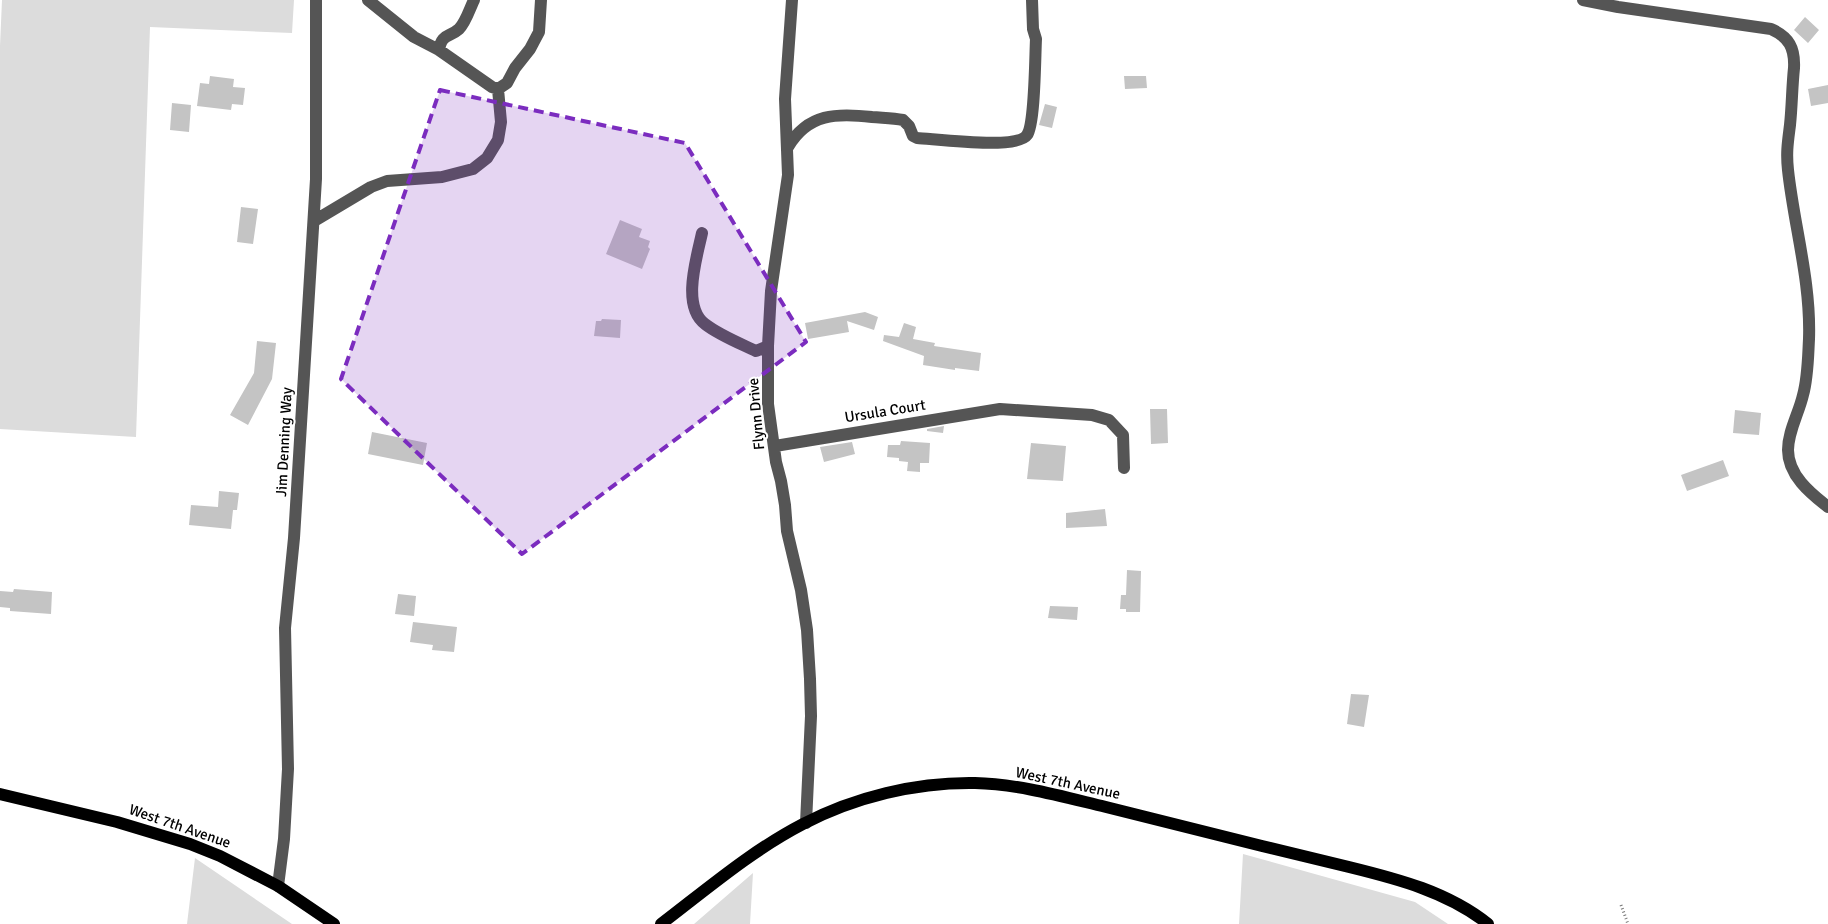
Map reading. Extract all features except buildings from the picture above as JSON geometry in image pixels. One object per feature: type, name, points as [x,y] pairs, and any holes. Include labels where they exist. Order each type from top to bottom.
[{"type":"main road","name":"West 7th Avenue","points":[[661,924],[749,857],[774,840],[806,823],[854,803],[913,788],[976,783],[1008,786],[1076,800],[1373,873],[1441,895],[1463,906],[1488,924]]},
{"type":"main road","name":"West 7th Avenue","points":[[0,794],[117,822],[190,844],[228,859],[278,886],[334,924]]},
{"type":"street","points":[[368,0],[414,37],[439,50],[492,87],[498,88],[507,83],[515,68],[530,50],[539,32],[540,0]]},
{"type":"street","points":[[439,50],[440,43],[445,37],[460,28],[474,0]]},
{"type":"street","name":"Flynn Drive","points":[[792,0],[785,99],[788,175],[771,292],[768,346],[768,404],[776,462],[785,506],[787,530],[801,590],[806,630],[811,716],[806,823]]},
{"type":"street","points":[[788,147],[802,128],[832,115],[846,114],[903,120],[909,126],[913,136],[917,138],[991,143],[1016,142],[1027,136],[1032,115],[1036,39],[1033,29],[1032,0]]},
{"type":"street","points":[[1582,0],[1771,29],[1782,34],[1792,46],[1794,61],[1790,126],[1786,147],[1793,205],[1809,299],[1809,338],[1804,394],[1792,428],[1788,450],[1798,480],[1828,507]]},
{"type":"street","name":"Jim Denning Way","points":[[278,886],[284,839],[288,770],[285,628],[294,538],[316,180],[318,2]]},
{"type":"street","points":[[314,222],[371,187],[387,181],[442,177],[473,169],[487,158],[498,140],[500,122],[498,88]]},
{"type":"street","points":[[702,233],[691,298],[703,323],[756,351],[768,346]]},
{"type":"street","name":"Ursula Court","points":[[775,446],[1000,409],[1060,412],[1092,415],[1109,420],[1123,435],[1124,468]]},
{"type":"path","points":[[1621,905],[1628,924]]},
{"type":"highlighted area","points":[[440,90],[685,143],[806,342],[522,554],[341,379]]},
{"type":"shaded area","points":[[2,0],[294,0],[292,33],[150,27],[136,437],[0,429],[0,46]]},
{"type":"shaded area","points":[[1243,854],[1415,902],[1448,924],[1239,924]]},
{"type":"shaded area","points":[[195,858],[292,924],[187,924]]},
{"type":"shaded area","points":[[753,873],[750,924],[694,924]]}]
